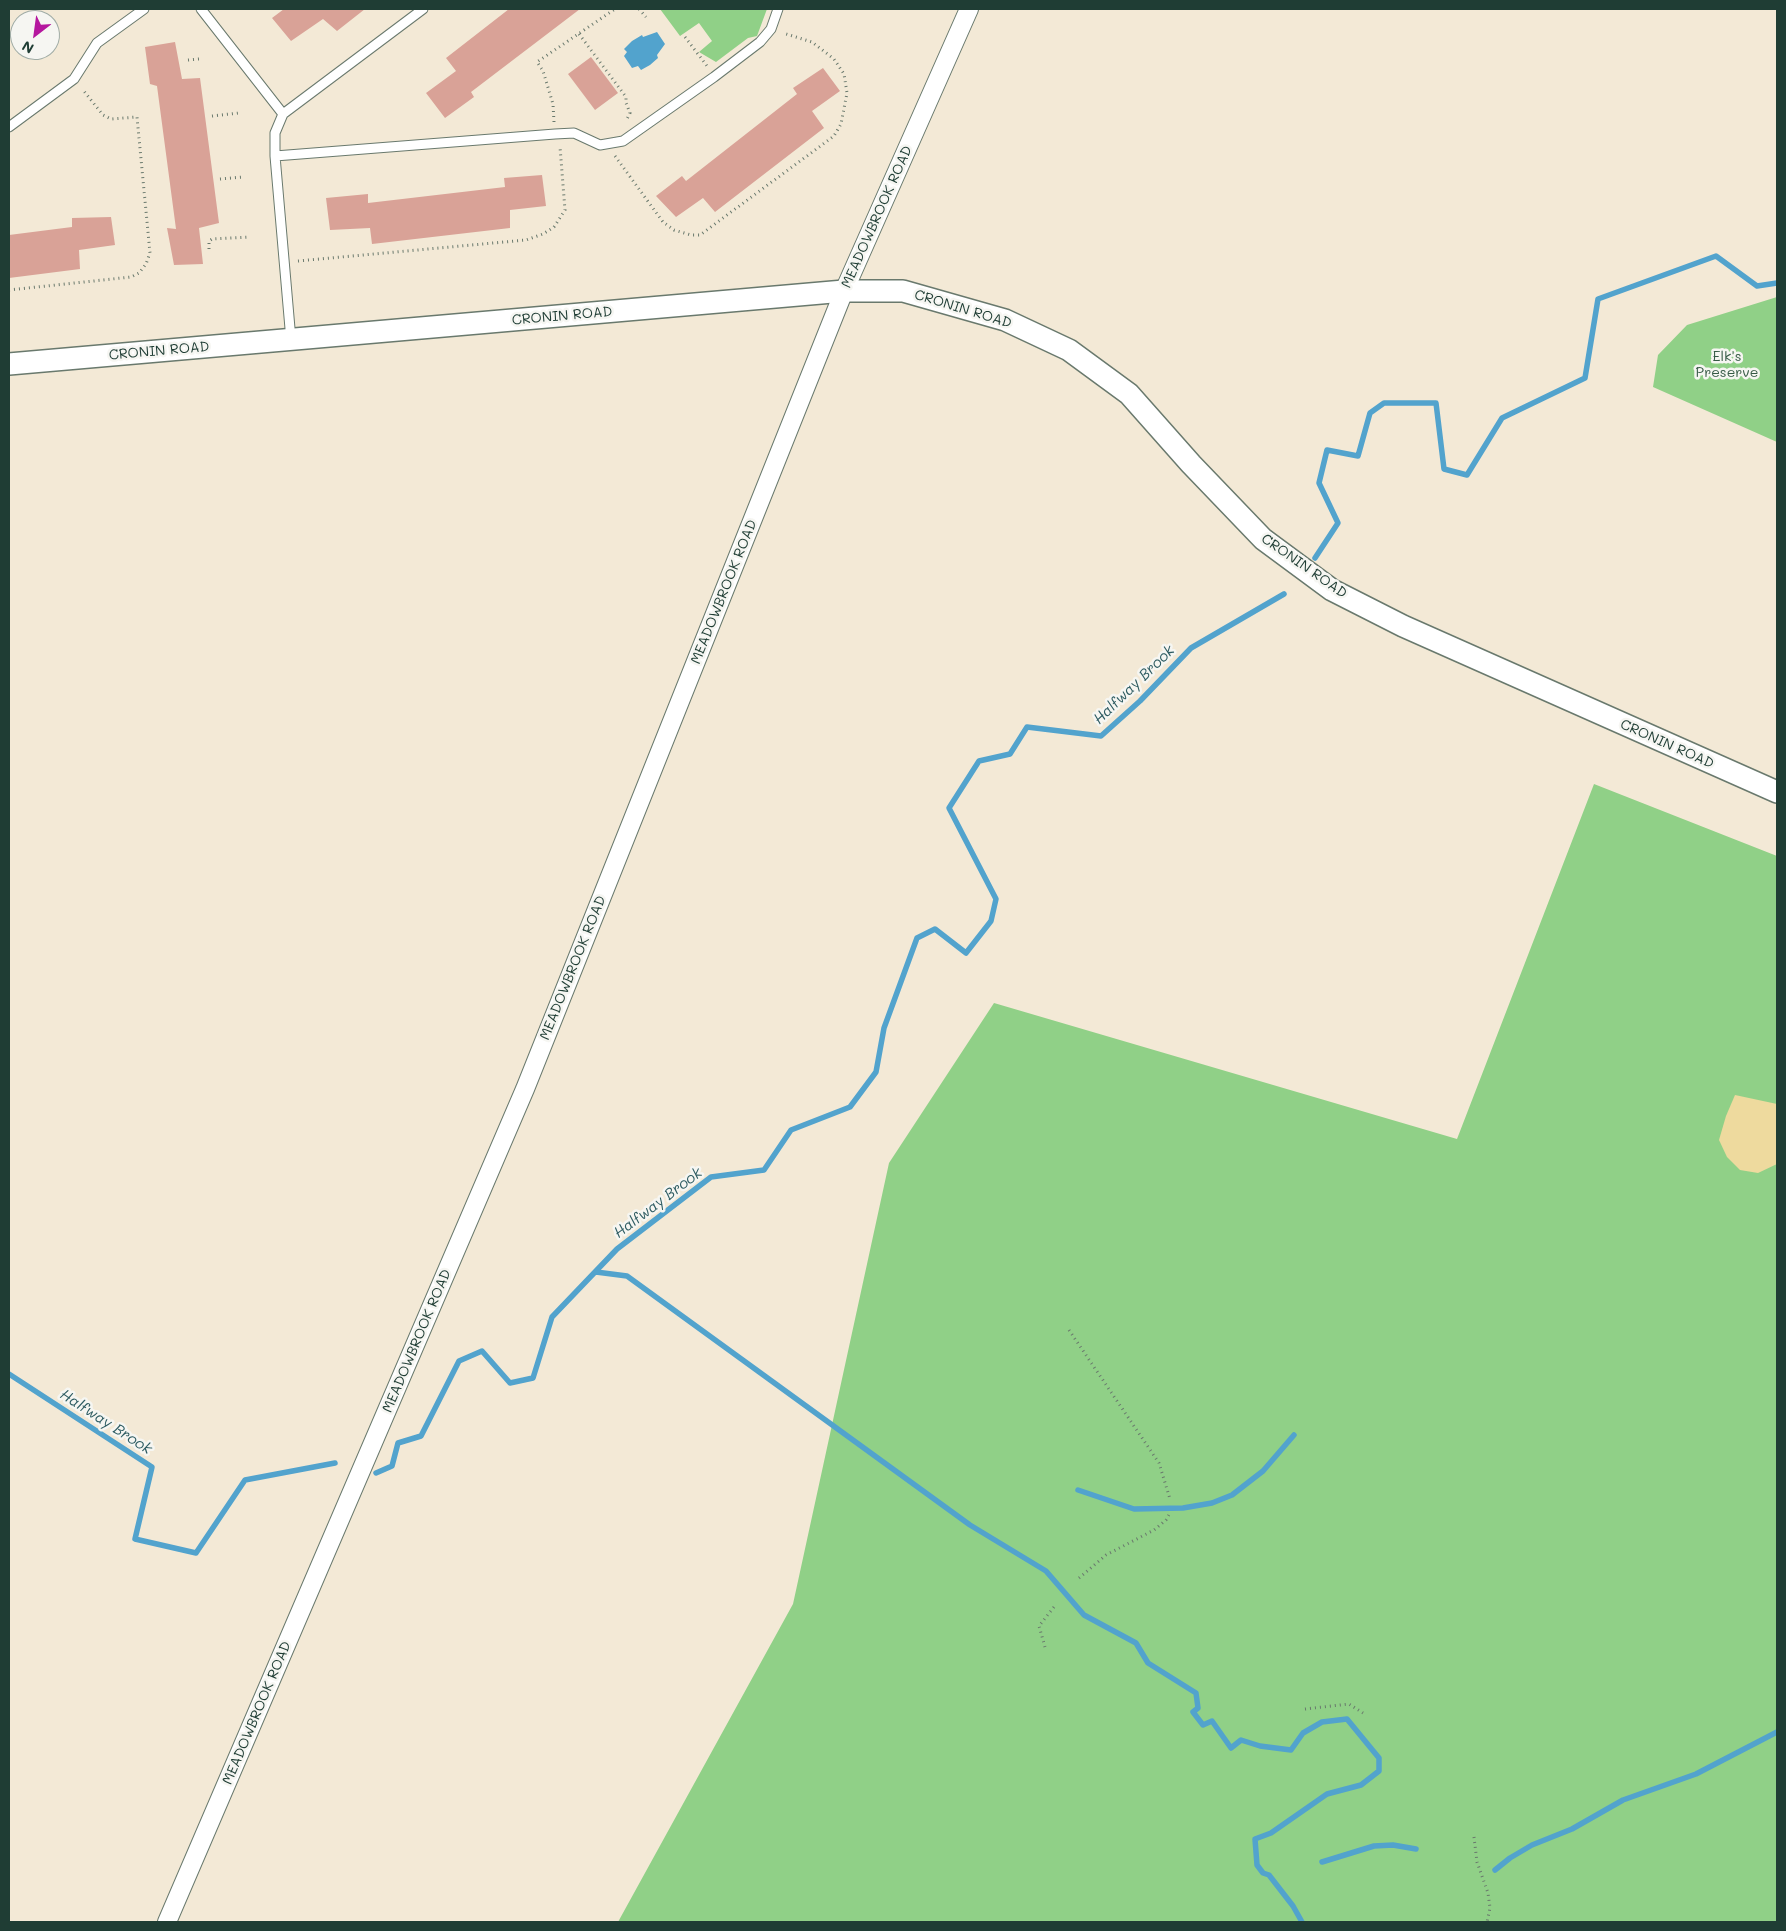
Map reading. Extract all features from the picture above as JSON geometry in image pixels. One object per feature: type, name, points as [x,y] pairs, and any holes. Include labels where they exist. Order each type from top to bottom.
[{"type":"street","name":"MEADOWBROOK ROAD","points":[[167,1922],[524,1089],[844,291],[969,9]]},
{"type":"street","name":"CRONIN ROAD","points":[[9,364],[844,291],[903,291],[1005,320],[1069,350],[1129,394],[1263,539],[1332,590],[1403,626],[1777,792]]},
{"type":"lane","points":[[9,127],[74,79],[97,43],[144,9]]},
{"type":"lane","points":[[201,9],[283,114]]},
{"type":"lane","points":[[291,340],[275,156],[275,133],[283,114],[423,9]]},
{"type":"lane","points":[[275,156],[555,134],[574,134],[600,145],[623,141],[760,42],[771,29],[778,9]]},
{"type":"path","points":[[284,262],[526,240],[543,234],[554,227],[565,210],[560,145],[555,134],[552,104],[543,71],[537,62],[614,9]]},
{"type":"path","points":[[640,9],[646,17]]},
{"type":"path","points":[[600,145],[615,156],[663,222],[674,230],[690,235],[700,235],[834,136],[841,124],[847,93],[844,74],[834,59],[812,42],[771,29]]},
{"type":"path","points":[[579,34],[615,79],[626,97],[630,113],[626,121],[633,134]]},
{"type":"path","points":[[685,37],[714,77]]},
{"type":"path","points":[[188,60],[199,59]]},
{"type":"path","points":[[9,290],[131,277],[142,268],[150,253],[137,117],[111,119],[103,115],[74,79]]},
{"type":"path","points":[[212,116],[239,112]]},
{"type":"path","points":[[220,178],[243,177]]},
{"type":"path","points":[[209,250],[209,241],[212,239],[249,237]]},
{"type":"path","points":[[1069,1330],[1159,1463],[1170,1499]]},
{"type":"path","points":[[1080,1578],[1106,1555],[1154,1530],[1166,1520],[1170,1513]]},
{"type":"path","points":[[1045,1647],[1039,1626],[1054,1607]]},
{"type":"path","points":[[1305,1709],[1349,1704],[1363,1713]]},
{"type":"path","points":[[1474,1837],[1477,1862],[1488,1893],[1490,1908],[1487,1922]]},
{"type":"green space","points":[[660,9],[767,9],[757,36],[748,38],[716,62],[699,52],[712,41],[699,23],[680,36]]},
{"type":"green space","name":"Elk's Preserve","points":[[1777,297],[1777,442],[1653,387],[1658,355],[1687,325]]},
{"type":"green space","points":[[1594,784],[1777,856],[1777,1922],[618,1922],[793,1604],[889,1163],[994,1003],[1457,1139]]},
{"type":"sand","points":[[1735,1095],[1777,1104],[1777,1164],[1758,1173],[1740,1170],[1727,1157],[1719,1140]]},
{"type":"water","points":[[657,32],[665,44],[657,55],[658,58],[641,70],[638,66],[632,68],[624,56],[627,52],[624,49],[642,35],[643,37]]},
{"type":"building","points":[[284,9],[365,9],[337,31],[323,19],[291,41],[272,18]]},
{"type":"building","points":[[509,9],[580,9],[471,92],[474,97],[445,118],[426,93],[456,71],[446,58]]},
{"type":"building","points":[[175,42],[182,79],[200,78],[219,223],[199,228],[203,264],[174,265],[167,228],[176,229],[157,86],[150,84],[145,47]]},
{"type":"building","points":[[591,57],[618,93],[595,110],[568,74]]},
{"type":"building","points":[[823,68],[840,91],[812,111],[824,128],[715,212],[703,198],[676,217],[656,196],[682,176],[686,181],[797,94],[793,88]]},
{"type":"building","points":[[542,175],[546,206],[510,210],[510,228],[372,244],[370,228],[330,230],[326,198],[368,194],[368,203],[505,187],[504,178]]},
{"type":"building","points":[[111,217],[115,245],[79,250],[80,269],[9,278],[9,235],[72,227],[72,218]]},
{"type":"waterway","name":"Halfway Brook","points":[[1315,558],[1338,523],[1319,483],[1327,450],[1358,456],[1370,413],[1384,403],[1436,403],[1444,469],[1467,475],[1502,418],[1585,378],[1598,299],[1716,256],[1757,286],[1777,283]]},
{"type":"waterway","name":"Halfway Brook","points":[[376,1473],[392,1466],[398,1443],[421,1436],[459,1361],[482,1351],[510,1383],[533,1378],[552,1317],[617,1249],[711,1177],[764,1170],[791,1130],[850,1107],[876,1072],[884,1028],[917,938],[935,929],[966,953],[991,921],[996,899],[949,808],[979,761],[1010,754],[1027,727],[1101,736],[1140,701],[1191,648],[1284,594]]},
{"type":"waterway","points":[[596,1272],[627,1276],[970,1525],[1046,1571],[1084,1615],[1136,1643],[1148,1663],[1196,1693],[1198,1708],[1193,1712],[1203,1725],[1212,1721],[1231,1748],[1241,1740],[1260,1746],[1291,1750],[1303,1733],[1322,1722],[1347,1719],[1379,1758],[1379,1771],[1361,1785],[1327,1794],[1271,1833],[1255,1839],[1257,1865],[1263,1873],[1269,1875],[1293,1906],[1302,1922]]},
{"type":"waterway","name":"Halfway Brook","points":[[9,1374],[152,1467],[135,1539],[196,1553],[245,1480],[335,1463]]},
{"type":"waterway","points":[[1078,1490],[1134,1509],[1183,1508],[1212,1503],[1232,1495],[1263,1471],[1294,1435]]},
{"type":"waterway","points":[[1495,1870],[1510,1858],[1532,1845],[1572,1829],[1623,1800],[1696,1774],[1777,1732]]},
{"type":"waterway","points":[[1322,1862],[1374,1846],[1393,1845],[1416,1849]]}]
